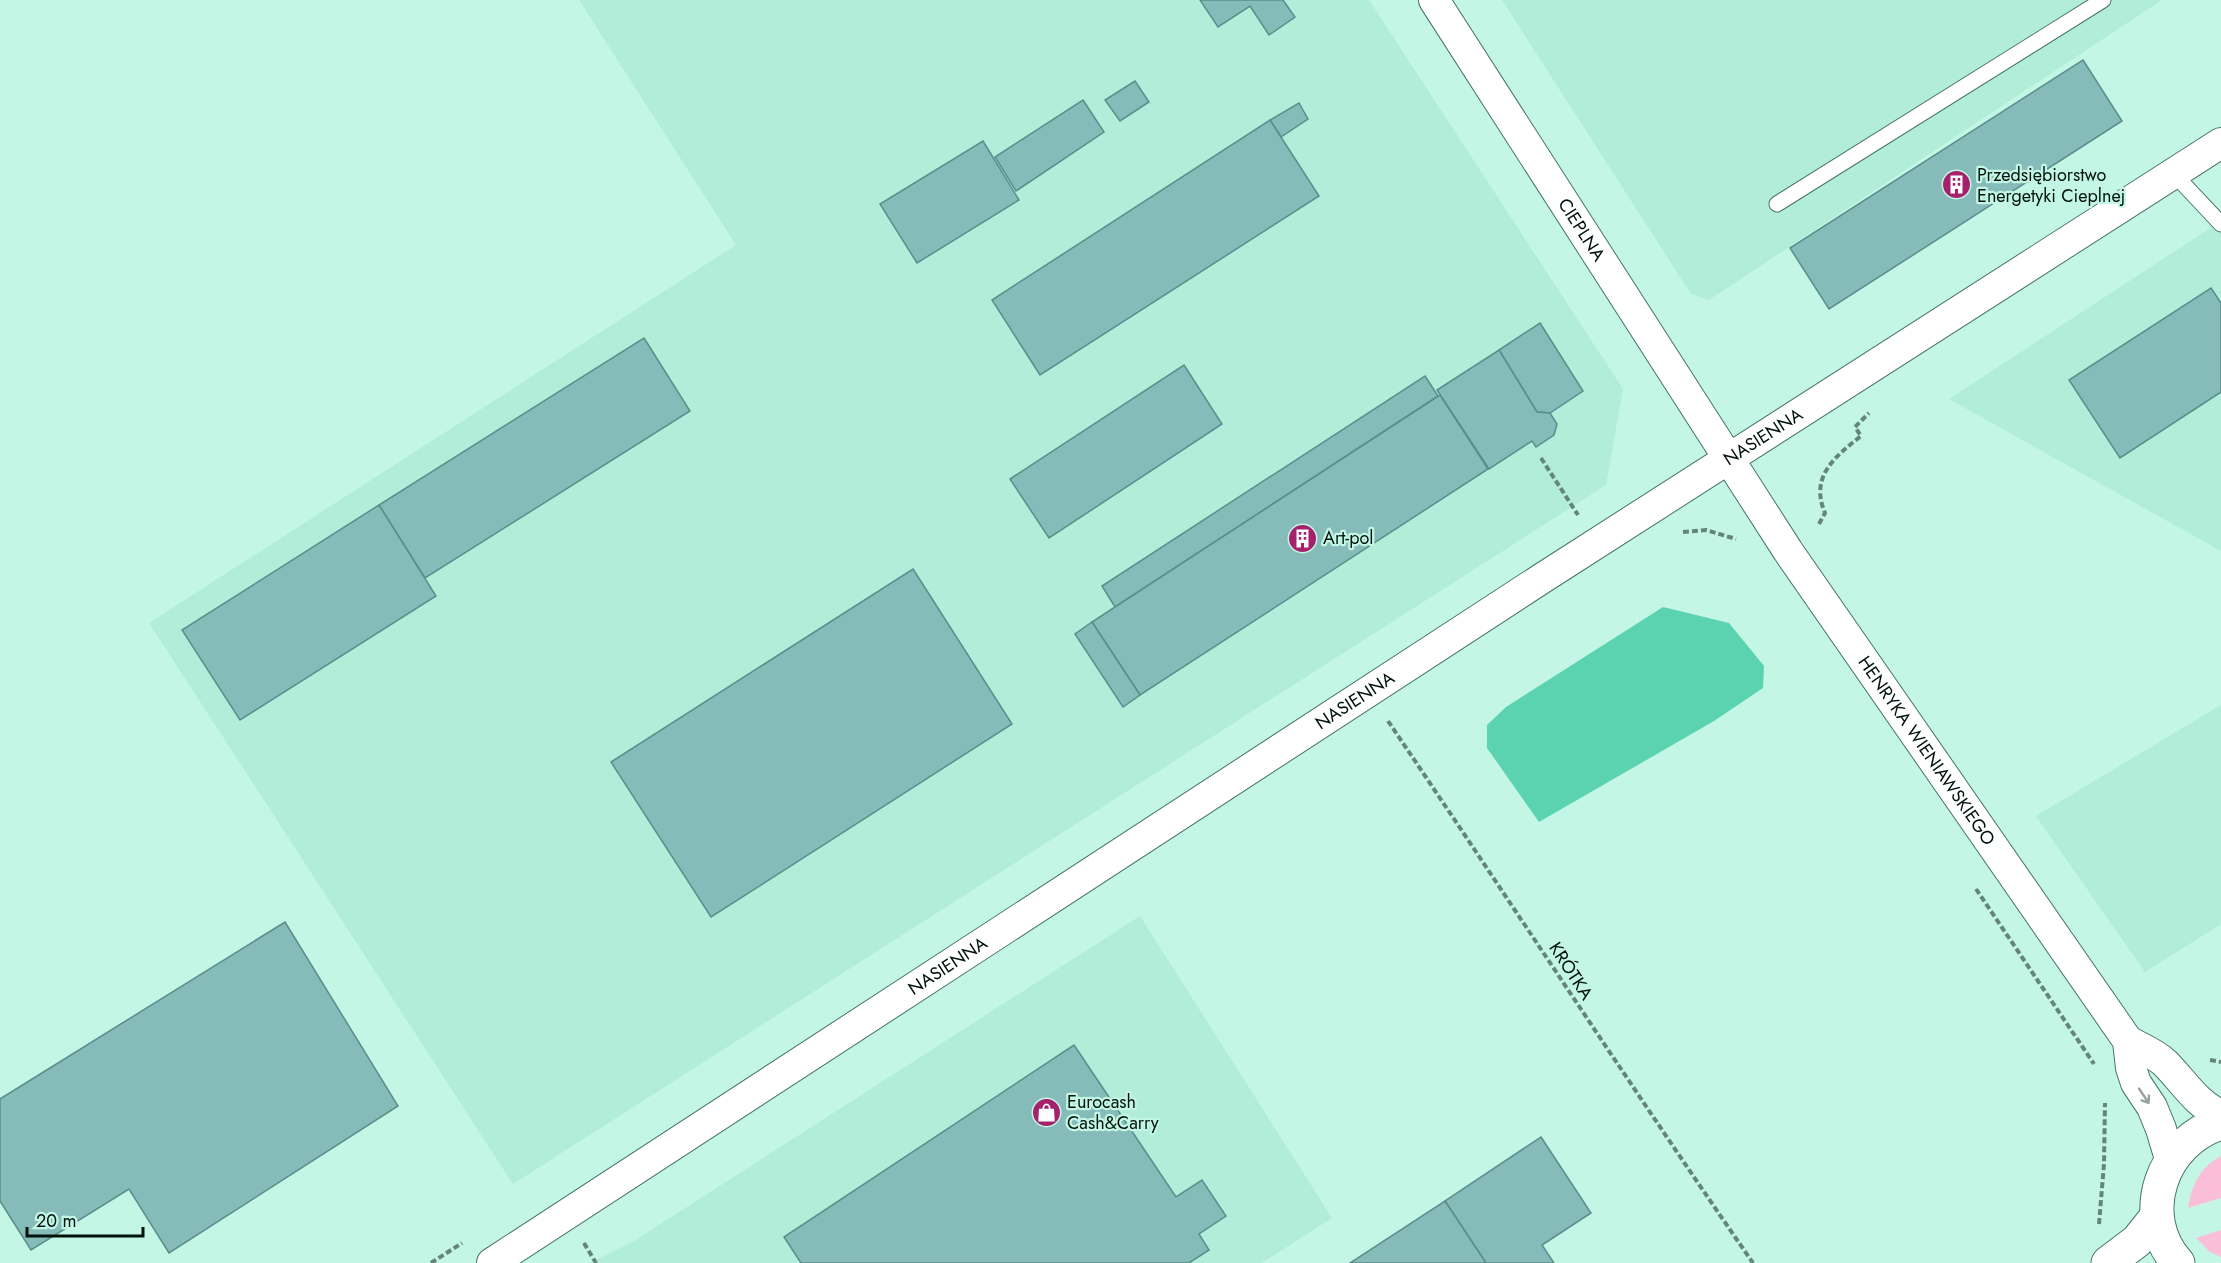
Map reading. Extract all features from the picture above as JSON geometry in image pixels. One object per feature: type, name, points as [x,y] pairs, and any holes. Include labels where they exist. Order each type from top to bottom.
[{"type":"street","name":"CIEPLNA","points":[[1434,0],[1669,363],[1728,459]]},
{"type":"street","name":"NASIENNA","points":[[492,1263],[1728,459],[2221,143]]},
{"type":"street","name":"HENRYKA WIENIAWSKIEGO","points":[[1728,459],[1788,551],[2128,1041],[2131,1068],[2136,1083],[2155,1114],[2170,1159]]},
{"type":"street","name":"HENRYKA WIENIAWSKIEGO","points":[[2128,1041],[2153,1053],[2206,1108],[2221,1115]]},
{"type":"street","points":[[2178,1263],[2163,1239],[2157,1216],[2159,1186],[2170,1159],[2186,1141],[2207,1127],[2221,1123]]},
{"type":"street","points":[[2109,1263],[2137,1241],[2157,1216]]},
{"type":"lane","points":[[1778,204],[2103,0]]},
{"type":"lane","points":[[2174,174],[2221,224]]},
{"type":"path","points":[[1819,524],[1826,513],[1822,500],[1824,476],[1835,456],[1861,436],[1855,427]]},
{"type":"path","points":[[1541,458],[1582,521]]},
{"type":"path","points":[[1657,505],[1677,533],[1706,530],[1733,537],[1739,541]]},
{"type":"path","name":"KRÓTKA","points":[[1368,693],[1489,870],[1630,1085],[1753,1263]]},
{"type":"path","points":[[2084,1050],[2098,1071]]},
{"type":"path","points":[[2105,1096],[2106,1123],[2098,1227],[2100,1248],[2109,1263]]},
{"type":"shaded area","points":[[579,0],[1369,0],[1623,389],[1606,485],[513,1184],[149,623],[736,245]]},
{"type":"shaded area","name":"Przedsiębiorstwo Energetyki Cieplnej","points":[[1502,0],[2162,0],[1709,300],[1691,294]]},
{"type":"shaded area","points":[[2221,221],[2221,551],[1949,399]]},
{"type":"shaded area","points":[[1663,607],[1729,623],[1764,666],[1763,688],[1714,721],[1539,822],[1487,748],[1487,725],[1506,707]]},
{"type":"shaded area","points":[[2221,705],[2221,924],[2145,972],[2036,816]]},
{"type":"shaded area","points":[[1140,916],[1332,1218],[1262,1263],[590,1263],[634,1241]]},
{"type":"shaded area","points":[[2221,1156],[2221,1198],[2188,1208],[2198,1178],[2207,1166]]},
{"type":"shaded area","points":[[2221,1230],[2221,1257],[2210,1252],[2196,1238]]},
{"type":"building","points":[[1200,0],[1283,0],[1295,17],[1269,35],[1250,6],[1218,27]]},
{"type":"building","name":"Przedsiębiorstwo Energetyki Cieplnej","points":[[2083,60],[2122,121],[1829,309],[1790,248]]},
{"type":"building","points":[[1135,81],[1149,102],[1120,121],[1105,100]]},
{"type":"building","points":[[1083,100],[1104,132],[1016,191],[995,157]]},
{"type":"building","points":[[1299,103],[1308,119],[1281,137],[1270,120]]},
{"type":"building","points":[[1270,120],[1319,196],[1040,375],[992,300]]},
{"type":"building","points":[[983,141],[1019,200],[917,263],[880,204]]},
{"type":"building","points":[[2211,288],[2221,303],[2221,392],[2120,458],[2069,380]]},
{"type":"building","points":[[1540,323],[1583,391],[1550,413],[1537,412],[1499,350]]},
{"type":"building","points":[[644,338],[690,411],[425,578],[379,505]]},
{"type":"building","points":[[1499,350],[1537,412],[1550,413],[1557,424],[1554,435],[1536,447],[1532,441],[1489,469],[1437,390]]},
{"type":"building","points":[[1184,365],[1222,424],[1049,538],[1010,479]]},
{"type":"building","points":[[1425,376],[1438,396],[1115,607],[1102,586]]},
{"type":"building","name":"Art-pol","points":[[1440,395],[1488,469],[1140,695],[1092,622]]},
{"type":"building","points":[[379,505],[436,596],[240,720],[182,630]]},
{"type":"building","points":[[913,569],[1012,724],[711,917],[611,762]]},
{"type":"building","points":[[1092,622],[1140,695],[1123,707],[1075,634]]},
{"type":"building","points":[[285,922],[398,1106],[169,1253],[129,1189],[31,1250],[0,1201],[0,1099]]},
{"type":"building","name":"Eurocash Cash&Carry","points":[[1074,1045],[1176,1197],[1202,1180],[1226,1216],[1199,1234],[1209,1250],[1189,1263],[801,1263],[784,1237]]},
{"type":"building","points":[[1541,1137],[1591,1213],[1542,1245],[1554,1263],[1486,1263],[1445,1201]]},
{"type":"building","points":[[1445,1201],[1486,1263],[1350,1263]]},
{"type":"place","name":"Przedsiębiorstwo Energetyki Cieplnej","points":[[1956,185]]},
{"type":"place","name":"Art-pol","points":[[1302,538]]},
{"type":"place","name":"Eurocash Cash&Carry","points":[[1046,1112]]}]
